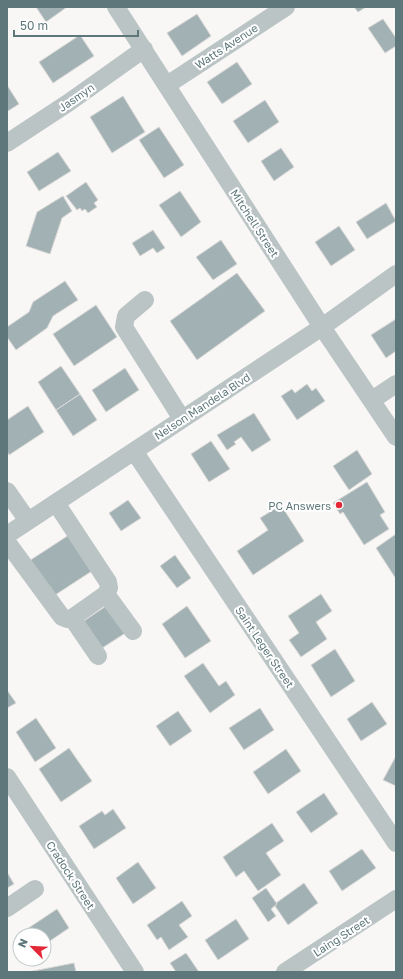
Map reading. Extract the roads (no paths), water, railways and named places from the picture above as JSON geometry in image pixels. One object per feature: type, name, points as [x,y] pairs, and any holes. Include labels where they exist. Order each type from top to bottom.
[{"type":"street","name":"Mitchell Street","points":[[116,7],[322,327],[396,437]]},
{"type":"street","name":"Watts Avenue","points":[[167,85],[286,7]]},
{"type":"street","name":"Jasmyn","points":[[7,143],[68,103],[144,49]]},
{"type":"street","name":"Nelson Mandela Blvd","points":[[7,535],[322,327],[396,274]]},
{"type":"street","points":[[144,300],[126,316],[124,327],[182,419]]},
{"type":"street","points":[[372,400],[396,384]]},
{"type":"street","name":"Saint Leger Street","points":[[134,451],[396,843]]},
{"type":"street","points":[[7,491],[28,521]]},
{"type":"street","points":[[7,542],[62,617],[67,619],[72,618],[106,594],[109,588],[108,582],[56,503]]},
{"type":"street","points":[[106,594],[133,631]]},
{"type":"street","points":[[72,618],[98,656]]},
{"type":"street","name":"Cradock Street","points":[[7,777],[135,972]]},
{"type":"street","points":[[7,908],[35,889]]},
{"type":"street","name":"Laing Street","points":[[285,972],[396,900]]},
{"type":"place","name":"PC Answers","points":[[339,505]]}]
